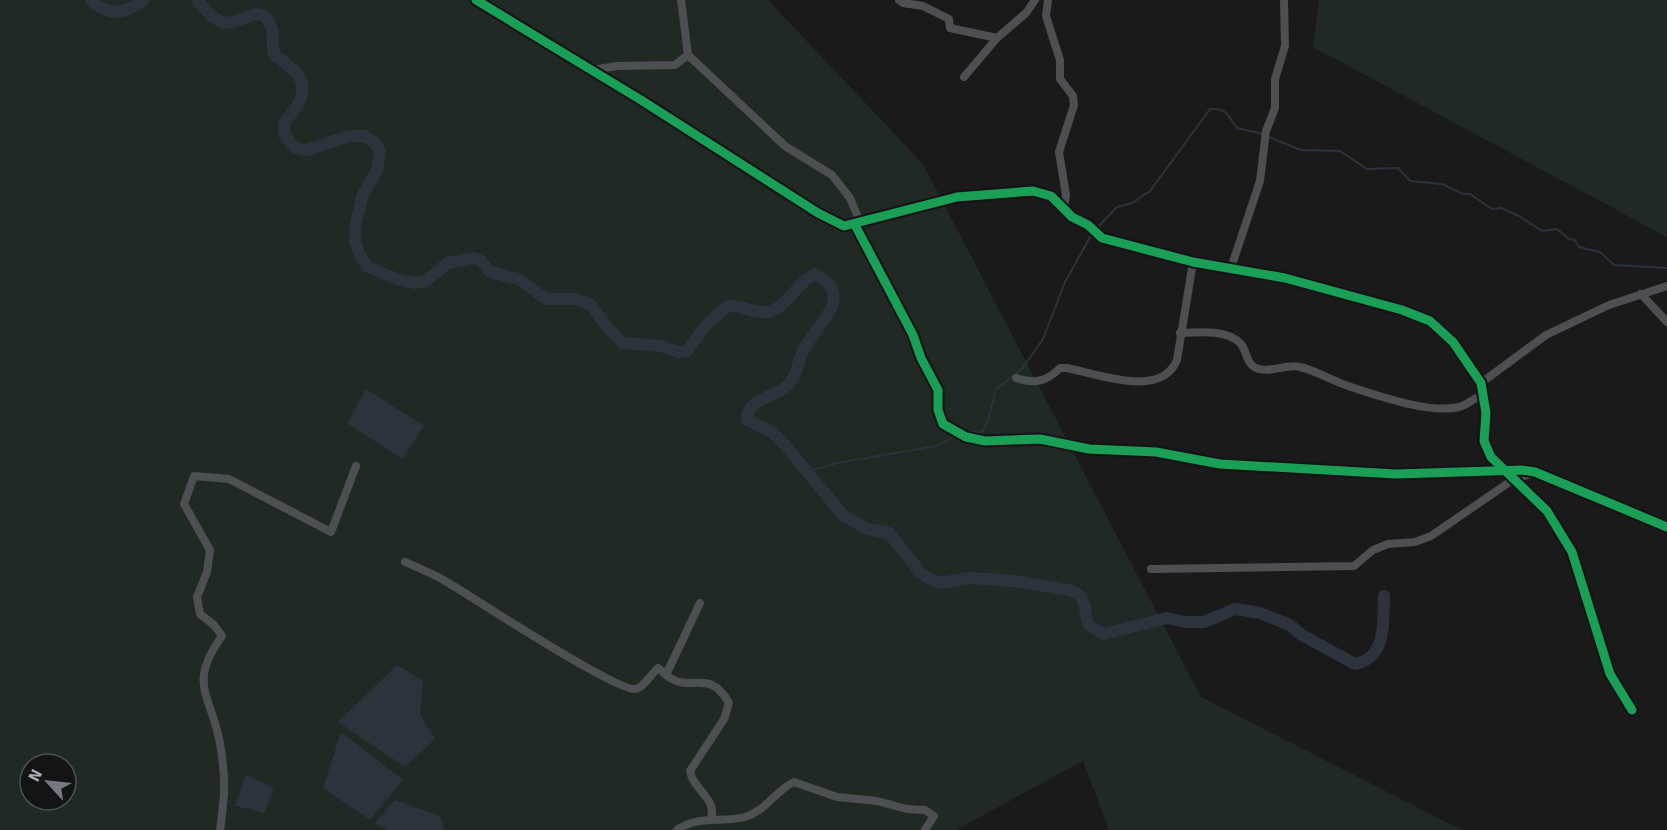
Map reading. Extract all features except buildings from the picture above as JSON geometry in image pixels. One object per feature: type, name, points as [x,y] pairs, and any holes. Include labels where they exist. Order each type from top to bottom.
[{"type":"street","points":[[476,0],[592,70],[818,213],[844,226],[957,197],[1034,191],[1051,196],[1072,217],[1088,225],[1102,238],[1193,262],[1285,279],[1415,314],[1430,321],[1453,342],[1481,383],[1485,413],[1484,441],[1491,457],[1547,511],[1572,552],[1610,674],[1632,710]]},
{"type":"street","points":[[681,0],[688,55],[784,146],[832,175],[850,198],[857,223],[914,335],[921,358],[938,390],[938,410],[943,424],[966,437],[985,441],[1040,439],[1089,449],[1156,452],[1220,464],[1396,474],[1535,472],[1667,527]]},
{"type":"street","points":[[899,0],[940,13],[949,19],[950,27],[998,38]]},
{"type":"street","points":[[964,77],[998,38],[1026,14],[1035,0]]},
{"type":"street","points":[[1048,0],[1047,16],[1060,60],[1060,79],[1073,96],[1074,105],[1059,153],[1065,195],[1064,208]]},
{"type":"street","points":[[1232,268],[1260,181],[1266,131],[1275,108],[1275,79],[1285,46],[1284,0]]},
{"type":"street","points":[[592,70],[618,66],[675,64],[688,55]]},
{"type":"street","points":[[1016,378],[1036,383],[1053,376],[1060,368],[1067,368],[1130,381],[1156,381],[1173,367],[1193,262]]},
{"type":"street","points":[[1481,383],[1546,335],[1608,305],[1667,286]]},
{"type":"street","points":[[1641,294],[1667,322]]},
{"type":"street","points":[[1180,333],[1217,333],[1237,340],[1243,346],[1248,362],[1258,369],[1296,366],[1350,387],[1441,409],[1460,407],[1483,394]]},
{"type":"street","points":[[220,830],[226,788],[219,741],[201,683],[210,654],[222,636],[214,625],[200,614],[197,597],[207,572],[210,550],[184,504],[189,486],[194,476],[229,479],[332,532],[356,466]]},
{"type":"street","points":[[1151,569],[1354,566],[1373,550],[1388,544],[1415,542],[1431,536],[1514,479],[1535,472]]},
{"type":"street","points":[[405,562],[444,580],[583,665],[626,687],[636,689],[642,686],[658,668],[666,675],[681,682],[709,683],[716,686],[729,703],[724,719],[690,771],[692,780],[711,802],[714,810],[711,818]]},
{"type":"street","points":[[666,675],[700,603]]},
{"type":"street","points":[[677,830],[711,818],[736,818],[759,812],[794,782],[837,797],[878,801],[907,809],[925,810],[934,816],[925,830]]},
{"type":"shaded area","points":[[0,0],[768,0],[923,164],[1201,697],[1462,830],[1109,830],[1083,761],[956,830],[0,830]]},
{"type":"shaded area","points":[[1319,0],[1667,0],[1667,237],[1313,47]]},
{"type":"shaded area","points":[[366,389],[424,426],[402,459],[347,423]]},
{"type":"shaded area","points":[[397,665],[423,681],[420,714],[435,739],[405,767],[338,722]]},
{"type":"shaded area","points":[[341,732],[403,780],[370,820],[323,788]]},
{"type":"shaded area","points":[[246,775],[274,788],[264,813],[235,806]]},
{"type":"shaded area","points":[[395,800],[440,816],[444,830],[388,830],[375,823]]},
{"type":"waterway","points":[[91,0],[104,9],[117,12],[124,11],[143,0]]},
{"type":"waterway","points":[[197,0],[218,21],[228,23],[259,14],[269,22],[274,54],[297,73],[302,82],[302,94],[297,107],[284,123],[284,134],[294,147],[307,150],[349,136],[365,136],[375,143],[380,152],[377,170],[363,195],[356,222],[355,241],[360,256],[368,267],[397,279],[415,283],[426,281],[448,263],[474,258],[481,261],[490,272],[519,279],[546,299],[575,299],[585,302],[592,306],[606,326],[623,343],[661,346],[679,352],[687,351],[706,325],[728,306],[766,312],[780,306],[802,283],[815,274],[827,283],[833,291],[830,310],[804,349],[793,377],[782,390],[751,407],[747,420],[772,432],[843,515],[867,529],[889,533],[921,573],[930,579],[940,583],[969,578],[1015,581],[1072,591],[1081,598],[1089,625],[1103,634],[1167,618],[1186,622],[1204,622],[1235,609],[1260,613],[1290,625],[1300,634],[1355,664],[1365,660],[1378,647],[1383,627],[1384,596]]},
{"type":"waterway","points":[[1097,228],[1117,207],[1132,203],[1150,191],[1210,109],[1216,109],[1224,111],[1237,128],[1259,133],[1301,150],[1340,151],[1367,169],[1398,168],[1410,181],[1442,184],[1463,194],[1470,194],[1492,209],[1501,208],[1519,216],[1542,231],[1557,229],[1569,239],[1575,240],[1579,247],[1600,252],[1614,265],[1667,268]]},
{"type":"waterway","points":[[964,433],[982,432],[988,420],[996,389],[1022,369],[1043,339],[1065,282],[1093,232]]},
{"type":"waterway","points":[[806,472],[837,463],[937,446],[958,434]]},
{"type":"cycle path","points":[[476,0],[641,100],[818,213],[844,226],[957,197],[1033,191],[1051,196],[1072,217],[1088,225],[1102,238],[1193,262],[1285,278],[1402,310],[1430,321],[1453,342],[1481,383],[1486,413],[1484,441],[1491,457],[1547,511],[1572,552],[1610,674],[1632,710]]},
{"type":"cycle path","points":[[855,225],[913,335],[921,358],[938,390],[938,410],[943,424],[966,437],[985,441],[1040,439],[1089,449],[1156,452],[1220,464],[1396,474],[1522,470],[1535,472],[1667,527]]}]
